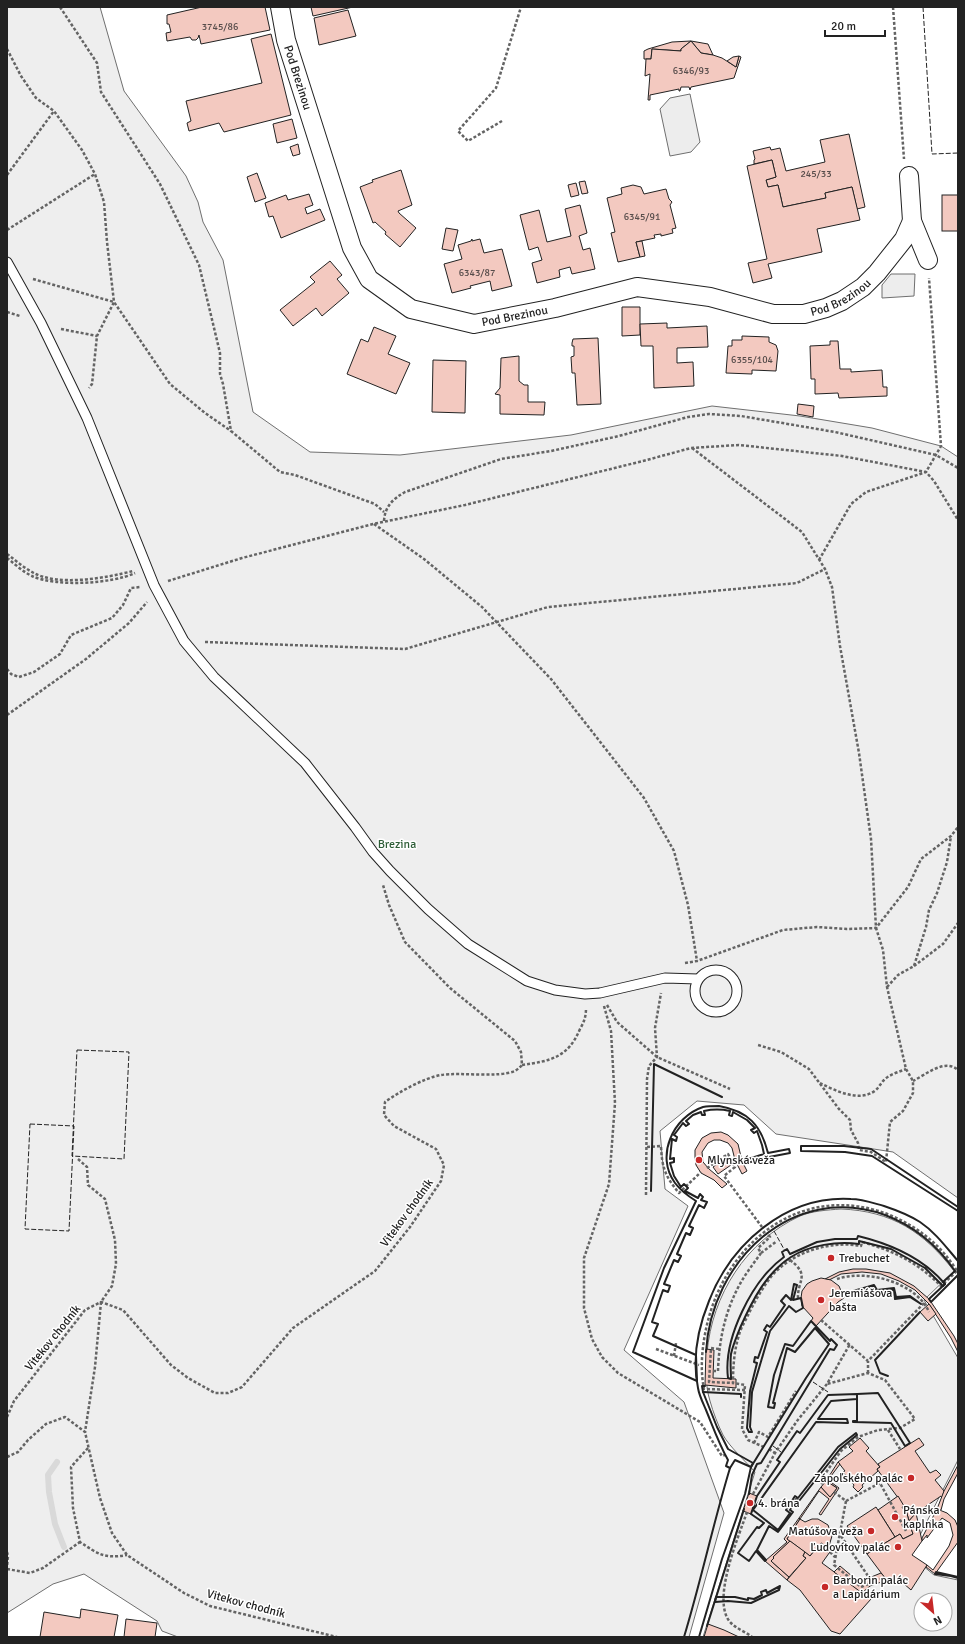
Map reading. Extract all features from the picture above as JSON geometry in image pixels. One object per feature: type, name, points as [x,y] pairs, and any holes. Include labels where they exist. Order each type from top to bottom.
[{"type":"street","name":"Pod Brezinou","points":[[280,7],[286,40],[352,248],[369,279],[411,309],[474,324],[555,308],[637,287],[710,297],[773,314],[804,314],[826,308],[842,301],[882,276],[904,240],[912,221]]},
{"type":"street","points":[[907,171],[912,221],[928,260]]},
{"type":"lane","points":[[7,262],[41,323],[78,398],[110,473],[146,568],[184,641],[214,677],[305,763],[356,827],[373,852],[428,909],[468,944],[527,981],[555,990],[585,994],[600,993],[665,978],[698,980]]},
{"type":"lane","points":[[710,970],[724,971],[734,978],[737,983],[737,999],[726,1011],[710,1012],[703,1008],[698,1002],[695,994],[695,987],[698,980],[703,974],[710,970]]},
{"type":"path","points":[[60,7],[98,63],[101,92],[160,184],[199,265],[220,353],[220,374],[224,384],[232,431]]},
{"type":"path","points":[[502,121],[468,141],[458,132],[496,88],[521,7]]},
{"type":"path","points":[[893,7],[907,171]]},
{"type":"path","points":[[7,49],[21,76],[36,98],[54,111],[82,150],[95,174],[104,202],[114,302],[170,384],[205,413],[232,431],[280,472],[375,504],[384,512]]},
{"type":"path","points":[[7,175],[54,111]]},
{"type":"path","points":[[7,230],[95,174]]},
{"type":"path","points":[[819,560],[851,504],[866,492],[926,472],[941,446],[928,260]]},
{"type":"path","points":[[13,274],[50,283],[114,302]]},
{"type":"path","points":[[78,398],[86,394],[92,384],[97,336],[114,302]]},
{"type":"path","points":[[41,323],[70,332],[97,336]]},
{"type":"path","points":[[384,521],[384,512],[392,500],[405,492],[501,459],[551,451],[612,438],[688,417],[710,414],[741,416],[791,423],[936,455],[958,468]]},
{"type":"path","points":[[7,669],[11,674],[19,677],[34,672],[60,654],[72,635],[112,618],[123,605],[131,588],[154,585],[242,558],[384,521],[465,505],[691,448],[739,445],[842,456],[926,472],[934,481],[958,520]]},
{"type":"path","points":[[691,448],[802,532],[825,569],[832,587],[871,839],[876,928],[883,950],[887,987],[906,1069],[913,1081],[913,1093],[903,1111],[890,1122],[886,1162],[871,1152],[859,1150],[858,1143],[851,1130],[850,1120],[822,1088],[809,1068],[781,1052],[758,1045]]},
{"type":"path","points":[[373,524],[424,559],[482,606],[551,679],[644,798],[674,851],[688,905],[697,961],[783,930],[817,927],[848,929],[876,928]]},
{"type":"path","points":[[7,554],[33,573],[54,579],[92,580],[130,572]]},
{"type":"path","points":[[7,558],[32,576],[55,583],[92,583],[131,575],[146,568]]},
{"type":"path","points":[[184,641],[406,649],[548,606],[797,583],[825,569]]},
{"type":"path","points":[[7,715],[86,659],[129,623],[153,595],[154,585]]},
{"type":"path","points":[[876,928],[908,886],[921,859],[951,836],[958,827]]},
{"type":"path","points":[[914,966],[926,927],[929,910],[937,893],[947,862],[951,836]]},
{"type":"path","points":[[373,852],[389,905],[405,942],[450,988],[515,1041],[521,1052],[522,1065]]},
{"type":"path","points":[[887,987],[898,975],[914,966],[943,944],[958,923]]},
{"type":"path","points":[[646,1195],[647,1079],[649,1066],[657,1057],[654,1028],[665,978]]},
{"type":"path","points":[[600,993],[617,1022],[657,1057],[730,1089]]},
{"type":"path","points":[[600,993],[611,1031],[615,1103],[609,1184],[584,1258],[584,1308],[592,1339],[602,1357],[618,1373],[700,1422],[722,1456],[725,1455]]},
{"type":"path","name":"Vitekov chodník","points":[[7,1417],[14,1401],[85,1310],[101,1302],[123,1310],[171,1365],[188,1378],[215,1393],[228,1393],[242,1387],[293,1328],[375,1271],[410,1227],[442,1181],[444,1165],[436,1149],[394,1126],[384,1115],[385,1102],[401,1090],[439,1075],[507,1073],[516,1070],[522,1065],[544,1062],[564,1053],[576,1039],[586,1016],[585,994]]},
{"type":"path","points":[[913,1081],[942,1066],[955,1067],[958,1070]]},
{"type":"path","points":[[820,1083],[837,1092],[858,1095],[868,1094],[876,1090],[884,1080],[906,1069]]},
{"type":"path","points":[[647,1147],[661,1146],[662,1164],[668,1179],[679,1193],[701,1172]]},
{"type":"path","points":[[708,1168],[728,1154],[734,1167],[724,1176],[762,1227]]},
{"type":"path","points":[[78,1159],[87,1167],[88,1185],[105,1199],[114,1240],[116,1264],[112,1286],[101,1302]]},
{"type":"path","points":[[734,1383],[734,1354],[739,1334],[754,1303],[770,1277],[790,1260],[824,1247],[845,1244],[861,1246],[862,1242],[885,1249],[924,1269],[941,1286],[957,1270],[937,1246],[918,1229],[879,1211],[847,1205],[828,1206],[801,1211],[777,1223],[763,1232],[735,1260],[723,1279],[714,1298],[703,1339],[702,1369],[704,1389],[745,1390]]},
{"type":"path","points":[[761,1253],[758,1248],[770,1237],[767,1234]]},
{"type":"path","points":[[713,1371],[718,1371],[719,1349],[723,1326],[731,1301],[740,1282],[761,1253],[777,1241]]},
{"type":"path","points":[[790,1260],[801,1270],[802,1279],[797,1294],[798,1299]]},
{"type":"path","points":[[837,1279],[843,1277],[860,1276],[883,1278],[901,1285],[924,1303],[929,1312]]},
{"type":"path","name":"Vitekov chodník","points":[[101,1302],[95,1367],[85,1432],[100,1498],[112,1533],[127,1555],[184,1593],[210,1606],[337,1637]]},
{"type":"path","points":[[868,1373],[868,1360],[924,1303]]},
{"type":"path","points":[[821,1320],[868,1360]]},
{"type":"path","points":[[674,1356],[676,1344]]},
{"type":"path","points":[[753,1494],[775,1453],[827,1384],[850,1344]]},
{"type":"path","points":[[719,1349],[711,1348],[709,1382],[744,1385],[745,1390],[742,1429],[748,1440],[764,1447]]},
{"type":"path","points":[[656,1349],[699,1365]]},
{"type":"path","points":[[823,1484],[820,1481],[841,1451],[858,1437],[878,1430],[900,1428],[915,1419],[885,1380],[868,1373],[827,1384]]},
{"type":"path","points":[[754,1443],[759,1432],[768,1437],[796,1391]]},
{"type":"path","points":[[7,1457],[18,1452],[28,1440],[46,1424],[65,1417],[85,1432]]},
{"type":"path","points":[[888,1430],[900,1449]]},
{"type":"path","points":[[88,1448],[71,1467],[73,1508],[80,1542],[96,1553],[112,1558],[127,1555]]},
{"type":"path","points":[[769,1449],[775,1453]]},
{"type":"path","points":[[846,1501],[880,1483],[906,1531]]},
{"type":"path","points":[[834,1492],[846,1501]]},
{"type":"path","points":[[846,1501],[834,1565],[861,1587],[884,1578]]},
{"type":"path","points":[[747,1512],[726,1577],[724,1601],[725,1609],[731,1623],[752,1637]]},
{"type":"path","points":[[840,1536],[868,1576]]},
{"type":"path","points":[[7,1552],[7,1568],[30,1573],[43,1568],[80,1542]]},
{"type":"path","points":[[830,1552],[836,1557]]},
{"type":"green space","name":"Brezina","points":[[7,7],[100,7],[124,91],[186,176],[198,202],[203,222],[223,260],[253,412],[310,452],[400,455],[571,435],[712,406],[800,416],[872,428],[941,446],[958,457],[958,1198],[893,1152],[776,1134],[744,1105],[697,1101],[660,1131],[665,1189],[688,1206],[624,1350],[684,1402],[724,1513],[689,1637],[178,1637],[162,1631],[157,1621],[84,1574],[53,1584],[7,1613]]},
{"type":"green space","points":[[841,1209],[876,1214],[891,1219],[919,1235],[943,1257],[954,1271],[924,1300],[958,1358],[958,1460],[910,1555],[934,1575],[958,1580],[958,1637],[703,1637],[755,1472],[733,1449],[723,1435],[714,1414],[708,1395],[706,1377],[710,1331],[724,1291],[735,1272],[748,1255],[763,1240],[781,1227],[800,1216],[815,1212]]},
{"type":"shaded area","points":[[690,94],[700,142],[691,152],[670,156],[660,109],[670,98]]},
{"type":"shaded area","points":[[891,274],[915,274],[914,296],[882,298],[882,285]]},
{"type":"building","points":[[202,7],[265,7],[270,30],[201,44],[199,35],[196,40],[192,40],[190,37],[167,41],[166,33],[171,32],[169,24],[167,24],[167,15]]},
{"type":"building","points":[[311,7],[353,7],[313,16]]},
{"type":"building","points":[[348,10],[356,36],[319,45],[314,18]]},
{"type":"building","points":[[271,34],[291,115],[224,132],[219,123],[189,131],[187,123],[191,121],[186,101],[262,83],[251,39]]},
{"type":"building","points":[[691,41],[681,49],[681,51],[652,49],[651,59],[644,59],[644,51],[648,49],[672,42]]},
{"type":"building","points":[[691,41],[708,44],[713,55],[701,53]]},
{"type":"building","points":[[691,41],[701,53],[722,58],[736,67],[739,56],[741,57],[734,78],[691,87],[690,90],[689,87],[681,87],[680,91],[679,89],[650,95],[650,100],[648,100],[650,74],[645,76],[646,59],[651,59],[652,49],[681,51],[681,49]]},
{"type":"building","points":[[739,56],[736,67],[727,61],[733,57]]},
{"type":"building","points":[[292,119],[297,138],[277,143],[273,124]]},
{"type":"building","points":[[849,134],[865,207],[857,209],[852,187],[825,193],[826,198],[783,207],[778,185],[768,187],[766,180],[776,177],[772,160],[754,164],[755,159],[753,151],[770,147],[771,150],[780,148],[786,171],[825,162],[820,140]]},
{"type":"building","points":[[298,144],[300,154],[293,156],[290,147]]},
{"type":"building","points":[[772,160],[776,177],[766,180],[768,187],[778,185],[783,207],[826,198],[825,193],[852,187],[860,220],[817,229],[822,252],[768,264],[772,278],[753,283],[748,263],[767,259],[747,166]]},
{"type":"building","points":[[401,170],[412,205],[398,211],[416,228],[400,247],[385,234],[386,232],[375,222],[373,223],[360,187],[373,182],[372,180]]},
{"type":"building","points":[[257,173],[266,198],[255,202],[247,177]]},
{"type":"building","points":[[585,181],[588,193],[582,194],[579,182]]},
{"type":"building","points":[[576,183],[579,195],[571,197],[568,185]]},
{"type":"building","points":[[633,185],[641,187],[644,194],[666,189],[669,199],[672,202],[670,205],[676,228],[672,229],[673,233],[661,236],[661,234],[654,235],[655,238],[636,242],[640,257],[618,262],[611,233],[615,232],[607,198],[622,194],[621,188]]},
{"type":"building","points":[[309,194],[313,205],[305,208],[307,214],[320,209],[325,220],[281,238],[273,216],[269,217],[265,203],[286,195],[288,200]]},
{"type":"building","points":[[942,195],[958,195],[958,231],[942,231]]},
{"type":"building","points":[[580,205],[587,233],[579,236],[583,250],[590,248],[595,269],[572,274],[570,267],[559,270],[560,277],[537,283],[532,263],[542,260],[538,247],[529,250],[520,215],[539,210],[547,242],[571,236],[565,209]]},
{"type":"building","points":[[446,228],[458,230],[453,251],[442,249]]},
{"type":"building","points":[[472,239],[472,241],[480,239],[484,253],[502,249],[512,286],[492,291],[490,281],[470,286],[471,288],[452,293],[444,264],[462,259],[458,245],[471,241]]},
{"type":"building","points":[[642,241],[645,256],[640,257],[636,242]]},
{"type":"building","points":[[330,261],[342,275],[337,279],[349,293],[322,316],[316,308],[293,326],[280,310],[315,282],[310,277]]},
{"type":"building","points":[[622,307],[640,307],[640,335],[622,336]]},
{"type":"building","points":[[667,323],[667,328],[707,326],[708,347],[677,348],[677,363],[693,362],[694,386],[654,388],[653,346],[641,346],[640,324]]},
{"type":"building","points":[[374,327],[396,336],[388,354],[410,363],[396,394],[347,374],[361,339],[368,342]]},
{"type":"building","points":[[742,336],[769,337],[769,342],[776,345],[778,351],[776,371],[752,370],[752,374],[726,373],[728,346],[732,346],[732,340],[742,340]]},
{"type":"building","points":[[598,338],[601,404],[577,405],[575,373],[572,373],[571,357],[574,356],[574,346],[572,346],[573,339]]},
{"type":"building","points":[[830,341],[838,341],[840,369],[851,369],[851,372],[882,370],[883,387],[887,387],[887,396],[839,398],[838,393],[815,394],[815,379],[811,379],[810,346],[830,345]]},
{"type":"building","points":[[519,356],[519,381],[524,385],[528,385],[528,402],[545,402],[544,415],[500,414],[500,395],[495,394],[500,388],[501,358]]},
{"type":"building","points":[[433,360],[466,361],[465,413],[432,412]]},
{"type":"building","points":[[798,404],[814,406],[813,417],[797,414]]},
{"type":"building","name":"Mlynská veža","points":[[721,1132],[728,1135],[738,1144],[742,1161],[747,1171],[742,1174],[735,1160],[732,1148],[728,1143],[720,1140],[714,1140],[708,1143],[702,1152],[703,1162],[727,1184],[722,1188],[714,1180],[701,1173],[696,1165],[695,1157],[695,1150],[702,1138],[711,1133]]},
{"type":"building","points":[[726,1158],[731,1165],[718,1174],[713,1167]]},
{"type":"building","points":[[853,1269],[866,1269],[890,1273],[914,1286],[929,1299],[954,1336],[958,1344],[958,1352],[951,1338],[929,1304],[915,1290],[899,1281],[881,1274],[862,1272],[841,1274],[829,1280],[825,1279],[839,1272]]},
{"type":"building","name":"Jeremiášova bašta","points":[[821,1278],[831,1280],[839,1286],[844,1298],[838,1302],[816,1326],[811,1321],[813,1318],[802,1306],[801,1298],[802,1291],[807,1284]]},
{"type":"building","points":[[929,1304],[936,1314],[928,1321],[920,1312]]},
{"type":"building","points":[[706,1349],[714,1350],[713,1378],[736,1379],[736,1388],[705,1385]]},
{"type":"building","points":[[860,1438],[869,1448],[866,1451],[880,1467],[877,1469],[878,1471],[862,1485],[863,1487],[858,1492],[843,1472],[845,1471],[838,1462],[853,1451],[849,1447]]},
{"type":"building","name":"Zápoľského palác","points":[[919,1438],[924,1445],[915,1451],[930,1473],[936,1470],[941,1475],[935,1480],[944,1491],[942,1498],[941,1496],[916,1513],[909,1521],[906,1510],[905,1512],[902,1507],[904,1506],[877,1469],[880,1467],[878,1464]]},
{"type":"building","points":[[838,1462],[840,1464],[828,1480],[839,1488],[821,1515],[819,1514],[829,1499],[819,1491],[800,1519],[799,1518],[821,1487],[830,1497],[837,1488],[826,1481]]},
{"type":"building","points":[[958,1465],[958,1473],[944,1499],[941,1510],[937,1509],[944,1491]]},
{"type":"building","points":[[826,1481],[837,1488],[830,1497],[821,1487]]},
{"type":"building","name":"4. brána","points":[[749,1493],[757,1496],[751,1514],[743,1511]]},
{"type":"building","name":"Pánska kaplnka","points":[[898,1496],[904,1506],[902,1507],[905,1512],[906,1510],[909,1521],[907,1523],[909,1526],[910,1525],[913,1534],[903,1539],[900,1534],[895,1537],[878,1510]]},
{"type":"building","name":"Matúšova veža","points":[[876,1507],[895,1537],[867,1554],[847,1526]]},
{"type":"building","points":[[937,1509],[947,1513],[955,1520],[958,1527],[958,1542],[935,1574],[926,1567],[927,1565],[933,1570],[949,1546],[953,1535],[950,1523],[942,1518],[927,1538],[927,1535],[922,1541],[922,1538]]},
{"type":"building","name":"Ľudovítov palác","points":[[916,1513],[922,1541],[912,1555],[927,1565],[911,1590],[903,1583],[905,1581],[898,1577],[898,1579],[888,1582],[867,1554],[900,1534],[903,1539],[913,1534],[910,1525],[909,1526],[907,1523]]},
{"type":"building","points":[[799,1518],[800,1519],[787,1539],[790,1541],[773,1557],[774,1558],[771,1561],[789,1577],[787,1580],[765,1561],[787,1542],[784,1539]]},
{"type":"building","points":[[800,1519],[805,1522],[812,1519],[818,1519],[828,1525],[832,1536],[829,1546],[831,1548],[828,1552],[821,1548],[824,1545],[821,1543],[810,1556],[787,1539]]},
{"type":"building","points":[[790,1541],[805,1552],[803,1556],[806,1558],[789,1577],[771,1561],[774,1558],[773,1557]]},
{"type":"building","name":"Barborin palác a Lapidárium","points":[[821,1543],[824,1545],[821,1548],[828,1552],[831,1548],[832,1549],[822,1563],[871,1599],[840,1634],[831,1631],[800,1590],[787,1580],[806,1558],[803,1556],[805,1552],[810,1556]]},
{"type":"building","points":[[840,1566],[859,1582],[881,1573],[887,1580],[870,1586],[862,1593],[834,1572]]},
{"type":"building","points":[[81,1609],[118,1615],[114,1637],[40,1637],[44,1612],[80,1618]]},
{"type":"building","points":[[126,1619],[157,1623],[155,1637],[124,1637]]},
{"type":"building","points":[[708,1624],[724,1630],[739,1637],[704,1637]]},
{"type":"waterway","points":[[57,1462],[48,1475],[49,1492],[55,1524],[64,1547]]},
{"type":"fence","points":[[923,7],[932,154],[958,153]]},
{"type":"fence","points":[[77,1050],[129,1052],[124,1159],[72,1156],[77,1050]]},
{"type":"fence","points":[[30,1124],[74,1126],[69,1231],[25,1229],[30,1124]]},
{"type":"fence","points":[[774,1231],[785,1251]]},
{"type":"fence","points":[[813,1382],[828,1392]]},
{"type":"fence","points":[[773,1446],[781,1452]]},
{"type":"wall","points":[[651,1191],[654,1064],[722,1097]]},
{"type":"wall","points":[[719,1106],[738,1112],[752,1121],[757,1127],[768,1153],[789,1149],[790,1153],[769,1157],[770,1162],[765,1163],[764,1158],[744,1164],[742,1161],[764,1154],[757,1131],[754,1133],[751,1130],[755,1128],[747,1120],[733,1112],[732,1116],[729,1115],[730,1111],[723,1110],[707,1110],[704,1111],[705,1115],[702,1115],[701,1112],[693,1115],[686,1121],[689,1124],[686,1126],[683,1123],[674,1135],[677,1137],[676,1141],[672,1139],[670,1159],[674,1158],[674,1162],[670,1163],[674,1176],[681,1187],[684,1184],[688,1188],[685,1191],[698,1198],[700,1194],[703,1197],[701,1200],[707,1202],[704,1208],[699,1205],[689,1226],[693,1228],[690,1235],[686,1233],[677,1254],[681,1256],[678,1262],[674,1260],[664,1284],[670,1286],[668,1292],[663,1290],[652,1322],[658,1324],[653,1336],[696,1355],[697,1381],[633,1352],[664,1268],[696,1201],[687,1195],[675,1183],[669,1172],[667,1150],[670,1139],[683,1119],[692,1112],[703,1107],[719,1106]]},
{"type":"wall","points":[[958,1207],[871,1149],[844,1146],[801,1146],[801,1151],[845,1152],[872,1156],[958,1211]]},
{"type":"wall","points":[[705,1386],[702,1386],[703,1392],[717,1427],[728,1449],[753,1463],[751,1467],[735,1460],[730,1468],[726,1466],[728,1460],[716,1435],[699,1391],[696,1377],[697,1344],[709,1301],[731,1260],[746,1243],[764,1227],[783,1214],[804,1205],[827,1200],[855,1199],[872,1202],[898,1211],[920,1222],[945,1245],[958,1261]]},
{"type":"wall","points":[[706,1352],[711,1319],[723,1288],[740,1260],[762,1237],[789,1220],[818,1210],[851,1208],[885,1215],[896,1219],[924,1237],[941,1253],[955,1271],[943,1282],[945,1284],[929,1299],[931,1302],[958,1275]]},
{"type":"wall","points":[[858,1236],[882,1243],[917,1259],[945,1284],[943,1286],[925,1268],[891,1249],[859,1241],[859,1244],[842,1243],[807,1249],[791,1257],[782,1264],[774,1271],[761,1288],[740,1328],[734,1344],[731,1354],[731,1379],[728,1378],[730,1346],[742,1312],[761,1280],[772,1267],[784,1257],[782,1252],[787,1249],[790,1254],[817,1242],[835,1239],[857,1239],[858,1236]]},
{"type":"wall","points":[[794,1284],[797,1285],[793,1300],[801,1298],[803,1308],[796,1312],[789,1306],[770,1331],[752,1392],[750,1427],[752,1432],[749,1432],[747,1428],[750,1391],[757,1363],[754,1362],[755,1357],[758,1358],[767,1332],[764,1330],[767,1325],[770,1327],[785,1305],[781,1301],[786,1295],[791,1300],[794,1284]]},
{"type":"wall","points":[[874,1285],[877,1290],[894,1288],[896,1297],[910,1296],[921,1304],[910,1297],[895,1299],[894,1290],[877,1291],[874,1287],[843,1295],[874,1285]]},
{"type":"wall","points":[[888,1376],[880,1373],[875,1360],[920,1312]]},
{"type":"wall","points":[[699,1637],[722,1559],[745,1494],[751,1467],[806,1378],[829,1344],[815,1328],[795,1352],[787,1348],[773,1403],[775,1403],[774,1408],[768,1407],[774,1375],[785,1344],[793,1346],[811,1321],[830,1341],[831,1339],[837,1345],[834,1350],[830,1349],[761,1463],[757,1464],[752,1475],[749,1494]]},
{"type":"wall","points":[[703,1392],[741,1394],[741,1397]]},
{"type":"wall","points":[[878,1393],[910,1443],[905,1446],[891,1423],[853,1422],[857,1421],[857,1394],[878,1393]]},
{"type":"wall","points":[[857,1394],[857,1399],[831,1401],[818,1419],[847,1419],[848,1423],[816,1422],[753,1510],[778,1530],[790,1513],[786,1510],[795,1496],[798,1498],[838,1447],[856,1433],[857,1435],[840,1449],[799,1501],[796,1499],[790,1510],[793,1512],[778,1532],[769,1526],[757,1550],[766,1560],[765,1561],[756,1551],[749,1561],[738,1553],[757,1527],[759,1528],[764,1523],[751,1514],[757,1496],[780,1462],[777,1460],[797,1431],[800,1433],[828,1395],[857,1394]]},
{"type":"wall","points":[[684,1637],[730,1468]]},
{"type":"wall","points":[[707,1626],[744,1509]]},
{"type":"wall","points":[[958,1577],[936,1572],[935,1574],[958,1578]]},
{"type":"wall","points":[[780,1586],[779,1590],[751,1603],[728,1601],[715,1602],[716,1597],[735,1597],[748,1600],[748,1598],[754,1599],[762,1595],[761,1592],[766,1590],[767,1593],[780,1586]]},
{"type":"place","name":"Mlynská veža","points":[[699,1160]]},
{"type":"place","name":"Trebuchet","points":[[831,1258]]},
{"type":"place","name":"Jeremiášova bašta","points":[[821,1300]]},
{"type":"place","name":"Zápoľského palác","points":[[911,1478]]},
{"type":"place","name":"4. brána","points":[[750,1503]]},
{"type":"place","name":"Pánska kaplnka","points":[[895,1517]]},
{"type":"place","name":"Matúšova veža","points":[[871,1531]]},
{"type":"place","name":"Ľudovítov palác","points":[[898,1547]]},
{"type":"place","name":"Barborin palác a Lapidárium","points":[[825,1587]]}]
